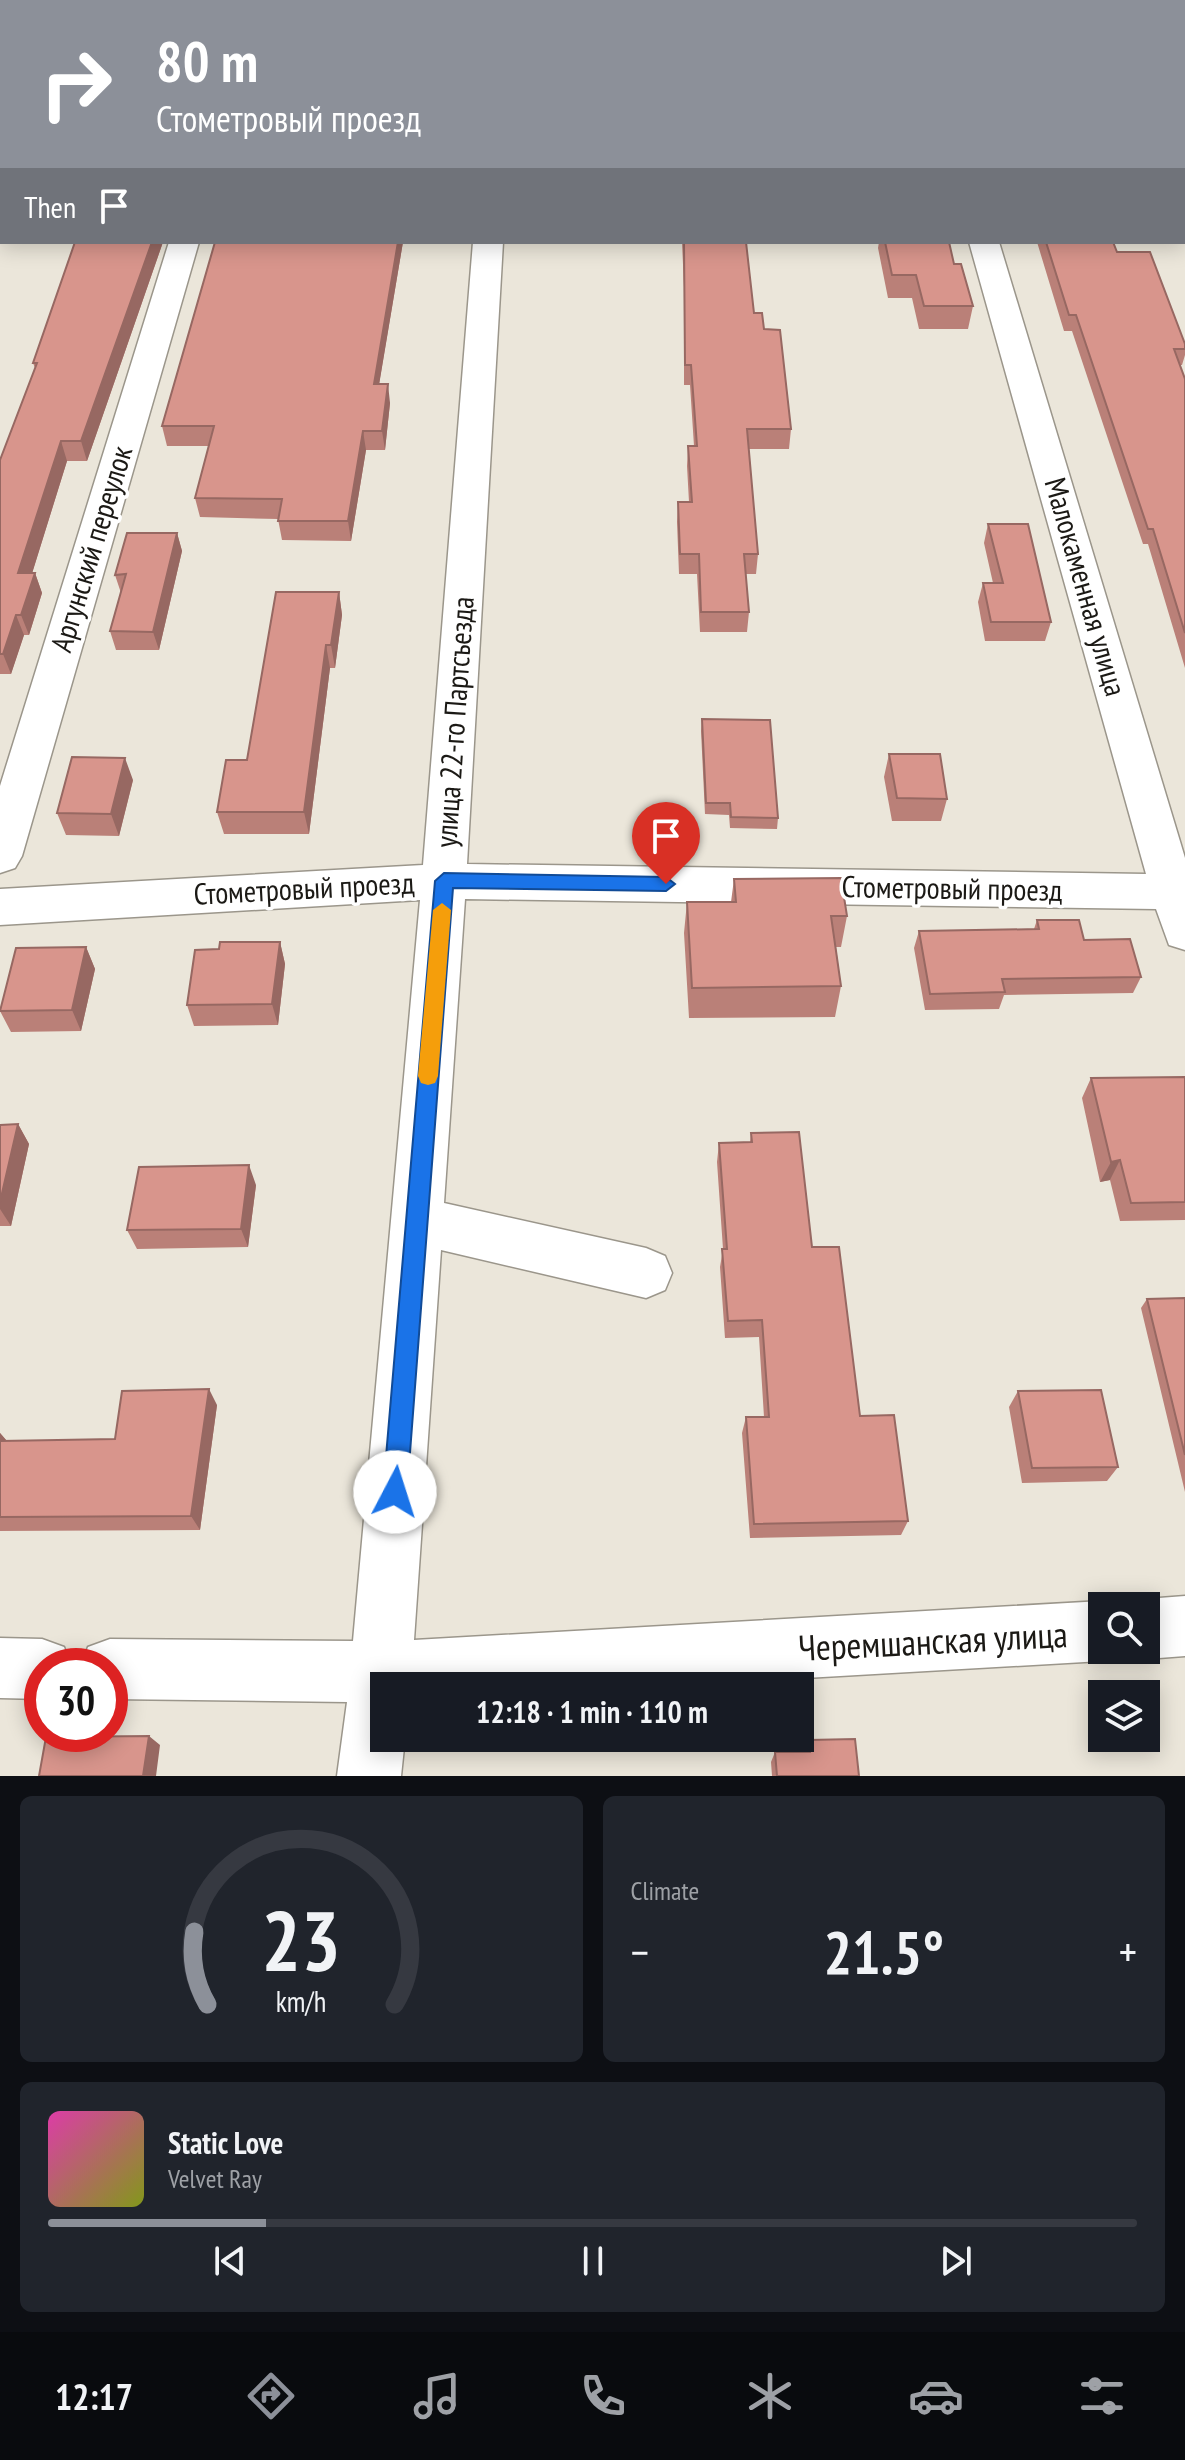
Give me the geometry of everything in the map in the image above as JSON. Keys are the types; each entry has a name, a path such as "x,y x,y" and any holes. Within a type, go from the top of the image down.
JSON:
{"street":[{"name":"Аргунский переулок","path":"0,856 183,244"},
{"name":"улица 22-го Партсъезда","path":"381,1672 444,881 488,244"},
{"name":"Малокаменная улица","path":"985,244 1181,906"},
{"name":"Стометровый проезд","path":"0,907 444,881 1181,906"},
{"path":"417,1221 646,1273"},
{"path":"1160,1628 1185,1626"},
{"name":"Черемшанская улица","path":"128,1669 381,1672 1088,1632"},
{"path":"0,1668 24,1669"},
{"name":"улица 22-го Партсъезда","path":"369,1776 372,1752"}],"building":[{"path":"74,244 151,244 81,441 61,441 18,573 35,573 21,615 16,615 3,654 0,654 0,460 37,363 33,363"},
{"path":"214,244 398,244 374,384 388,384 382,431 363,431 348,521 278,521 282,499 195,498 214,426 162,426"},
{"path":"684,244 746,244 754,313 762,313 764,329 780,330 791,429 747,429 758,554 744,554 749,612 701,612 699,554 680,554 678,502 692,502 688,446 697,446 691,365 685,365"},
{"path":"885,244 949,244 954,264 961,264 973,306 924,306 916,275 892,275"},
{"path":"1047,244 1114,244 1117,252 1150,252 1185,344 1185,349 1174,349 1185,379 1185,633 1153,529 1148,529 1076,315 1069,315"},
{"path":"988,524 1028,524 1051,622 991,622 983,583 1003,583"},
{"path":"127,533 177,533 153,632 110,631 126,574 115,575"},
{"path":"276,592 339,592 331,645 326,645 304,812 217,812 226,760 247,760"},
{"path":"702,719 770,720 778,818 731,817 730,803 706,803"},
{"path":"889,754 940,754 947,799 897,798"},
{"path":"72,757 125,758 111,814 57,813"},
{"path":"841,878 847,916 831,916 841,986 692,988 687,902 736,902 734,879"},
{"path":"1037,920 1079,920 1084,940 1130,939 1141,977 1002,979 1005,992 930,994 919,931 1039,929"},
{"path":"220,942 280,942 272,1004 187,1005 195,950 219,949"},
{"path":"86,947 72,1010 0,1011 16,948"},
{"path":"1185,1077 1185,1202 1131,1203 1120,1160 1111,1162 1091,1078"},
{"path":"18,1124 0,1202 0,1125"},
{"path":"799,1132 812,1247 839,1247 860,1416 894,1415 908,1521 754,1524 746,1417 769,1417 762,1320 728,1321 722,1249 727,1249 719,1143 752,1142 751,1133"},
{"path":"249,1165 241,1229 127,1230 139,1167"},
{"path":"1185,1298 1185,1455 1147,1299"},
{"path":"209,1389 191,1516 0,1517 0,1441 115,1439 122,1391"},
{"path":"1101,1390 1118,1467 1032,1468 1018,1391"},
{"path":"128,1736 149,1736 143,1776 39,1776 43,1752 128,1752"},
{"path":"855,1739 859,1776 777,1776 775,1752 814,1752 814,1740"}],"slow traffic":[{"path":"428,1076 442,910"}],"route":[{"path":"395,1492 444,881 666,884"}]}
